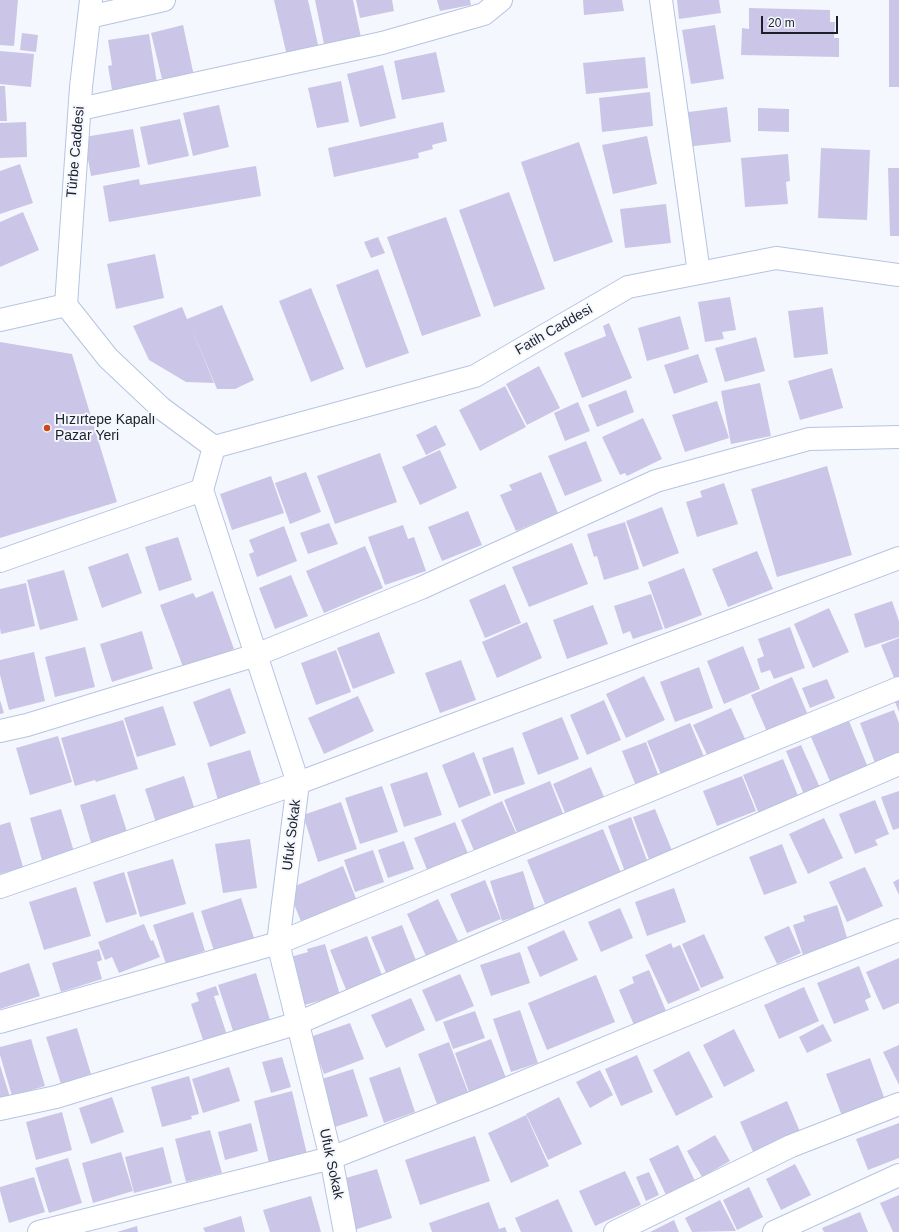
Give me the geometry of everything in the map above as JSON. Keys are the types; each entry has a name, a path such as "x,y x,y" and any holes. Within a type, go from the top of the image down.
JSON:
{"street":[{"path":"90,9 164,0"},
{"path":"80,109 382,43 484,14 501,0"},
{"path":"661,0 699,273"},
{"name":"Türbe Caddesi","path":"66,305 80,109 90,9"},
{"name":"Fatih Caddesi","path":"214,447 475,376 628,287 776,258 899,275"},
{"path":"0,561 202,490 214,447 161,408 108,358 66,305 1,319"},
{"path":"0,731 27,725 256,655 421,588 656,481 809,439 899,437"},
{"name":"Ufuk Sokak","path":"202,490 298,783 278,943 331,1158 345,1232"},
{"path":"0,887 298,783 899,558"},
{"path":"0,1022 278,943 899,688"},
{"path":"0,1109 56,1097 298,1023 899,764"},
{"path":"39,1232 331,1158 487,1097 776,978 899,930"},
{"path":"615,1232 791,1146 899,1104"},
{"path":"774,1232 899,1175"}],"building":[{"path":"0,0 18,0 14,46 0,45"},
{"path":"274,0 308,0 319,49 287,56"},
{"path":"315,0 353,0 362,42 325,49"},
{"path":"356,0 392,0 394,11 360,18"},
{"path":"437,0 470,0 471,5 440,11"},
{"path":"583,0 622,0 624,11 584,15"},
{"path":"677,0 719,0 721,13 679,19"},
{"path":"889,0 899,0 899,87 889,87"},
{"path":"749,8 830,10 830,22 835,22 834,38 839,38 839,57 741,55 742,28 749,29"},
{"path":"183,25 194,76 163,83 151,33"},
{"path":"715,25 724,79 691,84 682,30"},
{"path":"22,33 38,35 36,52 20,50"},
{"path":"149,34 157,83 112,90 108,66 112,65 108,40"},
{"path":"0,51 34,54 31,87 0,84"},
{"path":"436,52 445,92 402,100 394,61"},
{"path":"645,57 648,88 586,94 583,63"},
{"path":"383,65 396,118 360,127 347,74"},
{"path":"341,81 349,122 317,128 308,88"},
{"path":"0,86 5,86 7,121 0,121"},
{"path":"650,92 653,126 602,132 599,98"},
{"path":"219,105 229,147 193,156 183,113"},
{"path":"727,107 731,142 685,147 681,113"},
{"path":"758,108 789,109 789,132 758,131"},
{"path":"180,119 189,156 148,165 140,127"},
{"path":"26,122 27,157 0,158 0,123"},
{"path":"443,122 447,141 432,145 433,149 418,153 419,158 334,177 328,148"},
{"path":"133,129 140,167 91,176 84,137"},
{"path":"647,136 657,184 613,194 602,145"},
{"path":"579,142 613,242 554,262 521,162"},
{"path":"821,148 870,150 867,220 818,218"},
{"path":"788,154 790,181 786,182 788,204 745,207 741,158"},
{"path":"20,164 33,203 0,214 0,171"},
{"path":"256,166 261,196 109,222 103,186 139,179 140,185"},
{"path":"888,168 899,168 899,236 890,236"},
{"path":"509,192 545,289 494,307 459,210"},
{"path":"666,204 671,243 625,248 620,209"},
{"path":"23,212 39,250 0,267 0,222"},
{"path":"446,217 481,316 422,336 387,237"},
{"path":"378,237 385,253 371,258 364,242"},
{"path":"155,254 164,298 116,309 107,264"},
{"path":"378,269 409,353 366,368 336,285"},
{"path":"311,288 344,369 311,382 279,301"},
{"path":"730,297 736,330 722,332 724,339 705,342 698,302"},
{"path":"222,305 254,380 235,389 217,389 189,322 214,383 186,382 149,360 133,326 182,307 187,319"},
{"path":"823,307 828,354 794,358 788,311"},
{"path":"680,316 689,349 647,361 638,328"},
{"path":"609,323 632,378 582,398 564,353 606,336 603,326"},
{"path":"756,337 765,371 725,382 715,348"},
{"name":"Hızırtepe Kapalı Pazar Yeri","path":"0,342 72,354 117,502 0,538"},
{"path":"698,354 708,382 674,394 664,365"},
{"path":"539,366 560,408 527,425 506,384"},
{"path":"832,368 843,408 800,420 788,381"},
{"path":"760,383 771,436 731,444 721,391"},
{"path":"505,386 526,427 480,451 459,410"},
{"path":"626,390 634,412 597,427 588,405"},
{"path":"717,401 729,438 685,452 672,415"},
{"path":"578,402 590,431 565,441 554,413"},
{"path":"643,418 662,459 627,476 625,473 620,475 602,437"},
{"path":"436,425 446,445 426,455 416,435"},
{"path":"586,441 602,481 565,496 548,456"},
{"path":"440,450 457,488 420,505 402,467"},
{"path":"380,453 397,502 335,524 317,476"},
{"path":"827,466 852,555 777,577 751,489"},
{"path":"306,472 321,512 290,524 275,483"},
{"path":"541,472 558,513 516,531 500,495 512,490 509,485"},
{"path":"271,476 284,513 232,530 220,494"},
{"path":"724,483 738,524 697,537 686,502 702,497 700,491"},
{"path":"662,507 679,553 643,567 626,521"},
{"path":"468,511 482,545 442,561 428,527"},
{"path":"625,522 639,569 604,580 597,556 594,557 587,534"},
{"path":"329,523 338,544 308,554 300,533"},
{"path":"403,525 408,539 414,537 426,571 385,585 368,537"},
{"path":"284,526 297,561 257,577 249,554 254,552 249,540"},
{"path":"178,537 192,580 159,591 145,547"},
{"path":"572,543 588,584 529,607 512,567"},
{"path":"365,546 383,588 324,613 306,571"},
{"path":"757,551 773,589 728,607 712,569"},
{"path":"128,553 142,593 102,608 88,567"},
{"path":"684,568 702,615 665,629 648,582"},
{"path":"64,570 78,620 40,630 27,580"},
{"path":"291,575 308,616 275,629 259,588"},
{"path":"26,583 35,626 1,634 0,589"},
{"path":"505,584 521,623 485,638 469,600"},
{"path":"213,591 234,649 201,662 200,660 183,667 160,605 193,593 196,598"},
{"path":"651,594 663,629 633,639 630,631 623,634 614,606"},
{"path":"892,601 899,621 899,637 865,648 854,614"},
{"path":"593,605 608,644 567,659 553,620"},
{"path":"829,608 849,652 813,668 794,624"},
{"path":"527,622 542,658 497,678 482,642"},
{"path":"790,627 805,668 774,679 770,670 761,673 757,659 764,656 758,639"},
{"path":"142,631 153,669 112,682 100,644"},
{"path":"379,632 395,673 353,689 337,648"},
{"path":"899,638 899,678 895,680 881,645"},
{"path":"743,646 760,689 724,704 707,661"},
{"path":"85,647 95,687 55,697 45,657"},
{"path":"336,650 351,692 316,705 301,663"},
{"path":"34,652 45,701 9,710 0,675 0,660"},
{"path":"461,660 476,700 440,713 425,673"},
{"path":"699,667 713,708 675,722 660,682"},
{"path":"644,676 665,720 626,738 606,694"},
{"path":"792,677 808,715 767,732 751,695"},
{"path":"827,679 835,698 810,708 802,688"},
{"path":"230,688 246,733 210,747 193,702"},
{"path":"358,696 374,731 324,754 308,718"},
{"path":"0,700 4,713 0,714"},
{"path":"604,700 621,740 587,755 570,715"},
{"path":"899,700 899,712 895,702"},
{"path":"163,706 176,745 137,757 124,718"},
{"path":"731,708 746,741 709,759 693,725"},
{"path":"894,710 899,723 899,754 875,763 860,723"},
{"path":"562,717 579,759 538,775 522,733"},
{"path":"123,720 138,769 96,782 95,780 75,786 61,738"},
{"path":"849,721 869,770 832,786 811,737"},
{"path":"690,723 705,759 662,777 647,741"},
{"path":"58,736 72,782 30,795 16,748"},
{"path":"646,742 659,777 636,786 622,751"},
{"path":"801,745 821,790 805,797 786,751"},
{"path":"513,747 525,784 494,794 482,758"},
{"path":"250,750 264,794 220,807 207,763"},
{"path":"474,752 491,795 459,808 442,765"},
{"path":"783,759 799,798 759,814 743,775"},
{"path":"591,767 605,799 566,815 553,784"},
{"path":"427,772 442,815 404,827 390,784"},
{"path":"184,776 196,813 157,826 145,789"},
{"path":"742,776 756,811 717,826 703,791"},
{"path":"550,781 564,816 518,835 504,800"},
{"path":"382,786 398,832 360,844 345,798"},
{"path":"899,791 899,828 893,830 881,797"},
{"path":"115,794 128,835 92,846 80,805"},
{"path":"875,800 889,834 875,840 878,845 855,854 839,814"},
{"path":"502,801 517,835 475,853 461,820"},
{"path":"341,802 357,849 318,862 303,815"},
{"path":"61,809 75,855 43,864 30,818"},
{"path":"655,809 673,853 650,862 633,817"},
{"path":"631,817 648,863 625,872 608,826"},
{"path":"824,818 843,858 808,874 789,834"},
{"path":"10,822 23,867 0,874 0,825"},
{"path":"455,822 469,856 428,872 414,838"},
{"path":"603,829 621,873 545,904 527,860"},
{"path":"250,839 257,888 223,893 215,844"},
{"path":"404,841 414,869 388,878 378,850"},
{"path":"782,844 797,883 764,895 749,857"},
{"path":"373,850 384,882 355,892 344,860"},
{"path":"173,859 186,904 140,917 127,872"},
{"path":"343,866 357,901 302,924 288,889"},
{"path":"865,867 883,906 847,922 829,882"},
{"path":"523,871 535,910 502,921 490,881"},
{"path":"124,872 137,914 106,923 93,882"},
{"path":"899,879 899,895 893,882"},
{"path":"485,880 501,919 467,933 450,894"},
{"path":"76,887 91,936 44,950 29,902"},
{"path":"674,888 686,922 647,936 635,902"},
{"path":"241,898 255,941 215,954 201,911"},
{"path":"438,899 458,941 426,956 407,914"},
{"path":"837,905 849,944 804,958 793,925 805,921 803,916"},
{"path":"620,908 633,938 601,952 588,922"},
{"path":"193,912 205,951 166,964 153,925"},
{"path":"144,924 160,957 119,973 112,957 105,960 98,942"},
{"path":"402,925 417,963 387,975 371,937"},
{"path":"789,926 801,953 777,964 764,937"},
{"path":"564,930 578,960 540,977 527,947"},
{"path":"704,934 724,978 701,988 682,944"},
{"path":"367,936 383,978 347,992 330,950"},
{"path":"671,943 673,948 680,945 700,990 668,1004 645,955"},
{"path":"325,944 340,995 301,1006 287,958 308,952 307,949"},
{"path":"99,949 102,960 97,962 102,979 61,992 52,963"},
{"path":"520,952 530,983 491,996 480,965"},
{"path":"899,958 899,1003 883,1010 866,972"},
{"path":"29,963 40,996 0,1009 0,973"},
{"path":"859,966 871,997 865,1000 869,1010 834,1024 817,983"},
{"path":"649,970 666,1011 634,1025 619,990 634,983 632,977"},
{"path":"256,973 270,1020 233,1031 218,985"},
{"path":"460,974 474,1006 436,1022 422,990"},
{"path":"596,975 615,1022 547,1050 528,1003"},
{"path":"216,986 219,995 214,996 227,1035 204,1043 191,1004 199,1001 196,993"},
{"path":"804,987 819,1021 779,1039 764,1005"},
{"path":"411,998 425,1030 386,1048 371,1015"},
{"path":"520,1010 538,1063 511,1072 493,1019"},
{"path":"475,1011 485,1038 453,1049 443,1022"},
{"path":"350,1023 364,1059 324,1074 310,1037"},
{"path":"823,1024 832,1041 807,1053 799,1037"},
{"path":"77,1028 91,1074 61,1084 46,1037"},
{"path":"734,1029 755,1071 724,1087 703,1045"},
{"path":"31,1039 45,1086 12,1096 0,1055 0,1047"},
{"path":"491,1039 506,1078 469,1092 455,1053"},
{"path":"449,1042 468,1092 437,1104 418,1054"},
{"path":"899,1045 899,1085 883,1052"},
{"path":"689,1051 713,1097 676,1116 653,1070"},
{"path":"637,1055 653,1092 621,1106 605,1069"},
{"path":"282,1057 291,1087 271,1093 262,1062"},
{"path":"870,1058 885,1100 842,1116 826,1074"},
{"path":"0,1065 10,1097 0,1100"},
{"path":"229,1067 240,1101 203,1113 192,1079"},
{"path":"400,1067 415,1112 384,1123 369,1078"},
{"path":"353,1069 368,1116 335,1127 319,1080"},
{"path":"600,1070 613,1095 590,1108 576,1082"},
{"path":"189,1076 199,1114 191,1116 192,1119 162,1127 151,1087"},
{"path":"292,1091 307,1154 269,1163 254,1101"},
{"path":"112,1097 124,1132 91,1144 79,1108"},
{"path":"559,1097 582,1144 548,1160 526,1114"},
{"path":"787,1101 801,1134 754,1154 740,1122"},
{"path":"62,1112 72,1150 36,1160 26,1122"},
{"path":"526,1115 549,1166 511,1183 488,1133"},
{"path":"251,1123 258,1151 225,1160 218,1132"},
{"path":"899,1123 899,1158 868,1170 856,1139"},
{"path":"210,1130 222,1173 186,1182 175,1139"},
{"path":"715,1135 730,1161 702,1177 687,1151"},
{"path":"475,1136 490,1181 420,1205 405,1160"},
{"path":"678,1145 695,1181 666,1195 649,1159"},
{"path":"163,1147 172,1183 134,1193 125,1157"},
{"path":"121,1152 133,1191 93,1203 82,1163"},
{"path":"68,1158 82,1203 49,1213 35,1168"},
{"path":"795,1164 811,1195 781,1210 766,1179"},
{"path":"377,1169 392,1218 354,1230 339,1180"},
{"path":"625,1171 641,1205 595,1226 579,1191"},
{"path":"649,1172 659,1195 646,1201 636,1177"},
{"path":"34,1177 45,1212 9,1223 0,1187"},
{"path":"749,1187 763,1217 737,1230 723,1200"},
{"path":"899,1195 899,1232 893,1232 880,1203"},
{"path":"311,1196 321,1232 270,1232 263,1210"},
{"path":"558,1199 573,1232 521,1232 515,1218"},
{"path":"720,1200 736,1231 692,1232 685,1218"},
{"path":"489,1202 499,1229 505,1227 507,1232 432,1232 429,1223"},
{"path":"860,1212 868,1232 824,1232 822,1228"},
{"path":"241,1216 245,1232 205,1232 203,1228"},
{"path":"674,1220 679,1232 650,1232"},
{"path":"137,1226 138,1232 117,1232"}],"place":[{"name":"Hızırtepe Kapalı Pazar Yeri","path":"47,428"}]}
